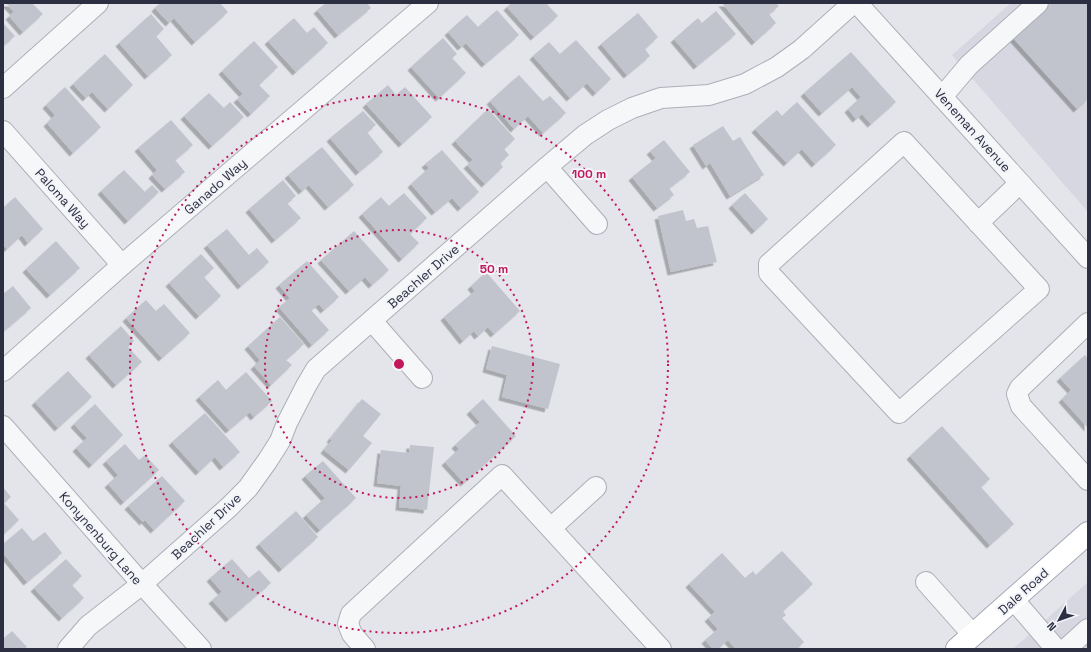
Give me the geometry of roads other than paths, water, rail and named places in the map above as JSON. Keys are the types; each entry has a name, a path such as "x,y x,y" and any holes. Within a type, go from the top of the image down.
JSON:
{"main road":[{"name":"Dale Road","path":"965,642 1088,533"}],"street":[{"path":"3,88 98,3"},
{"name":"Ganado Way","path":"3,371 122,265 428,3"},
{"name":"Beachler Drive","path":"68,649 88,626 142,584 228,508 248,488 280,441 306,386 316,369 585,135 608,120 632,108 661,98 709,95 745,84 777,67 802,49 853,3"},
{"name":"Veneman Avenue","path":"857,3 1088,258"},
{"path":"942,97 969,65 1038,3"},
{"name":"Paloma Way","path":"3,131 122,265"},
{"path":"904,142 978,223 1039,289 899,413 769,273 769,264 904,142"},
{"path":"547,167 597,224"},
{"path":"978,223 1020,183"},
{"path":"372,321 422,378"},
{"path":"1088,323 1020,388 1017,394 1020,406 1088,480"},
{"name":"Konynenburg Lane","path":"3,426 201,649"},
{"path":"365,649 352,634 348,624 351,614 502,475 661,649"},
{"path":"551,528 596,487"},
{"path":"926,582 965,642"},
{"path":"1013,600 1056,649"},
{"path":"1066,649 1087,632"}]}
